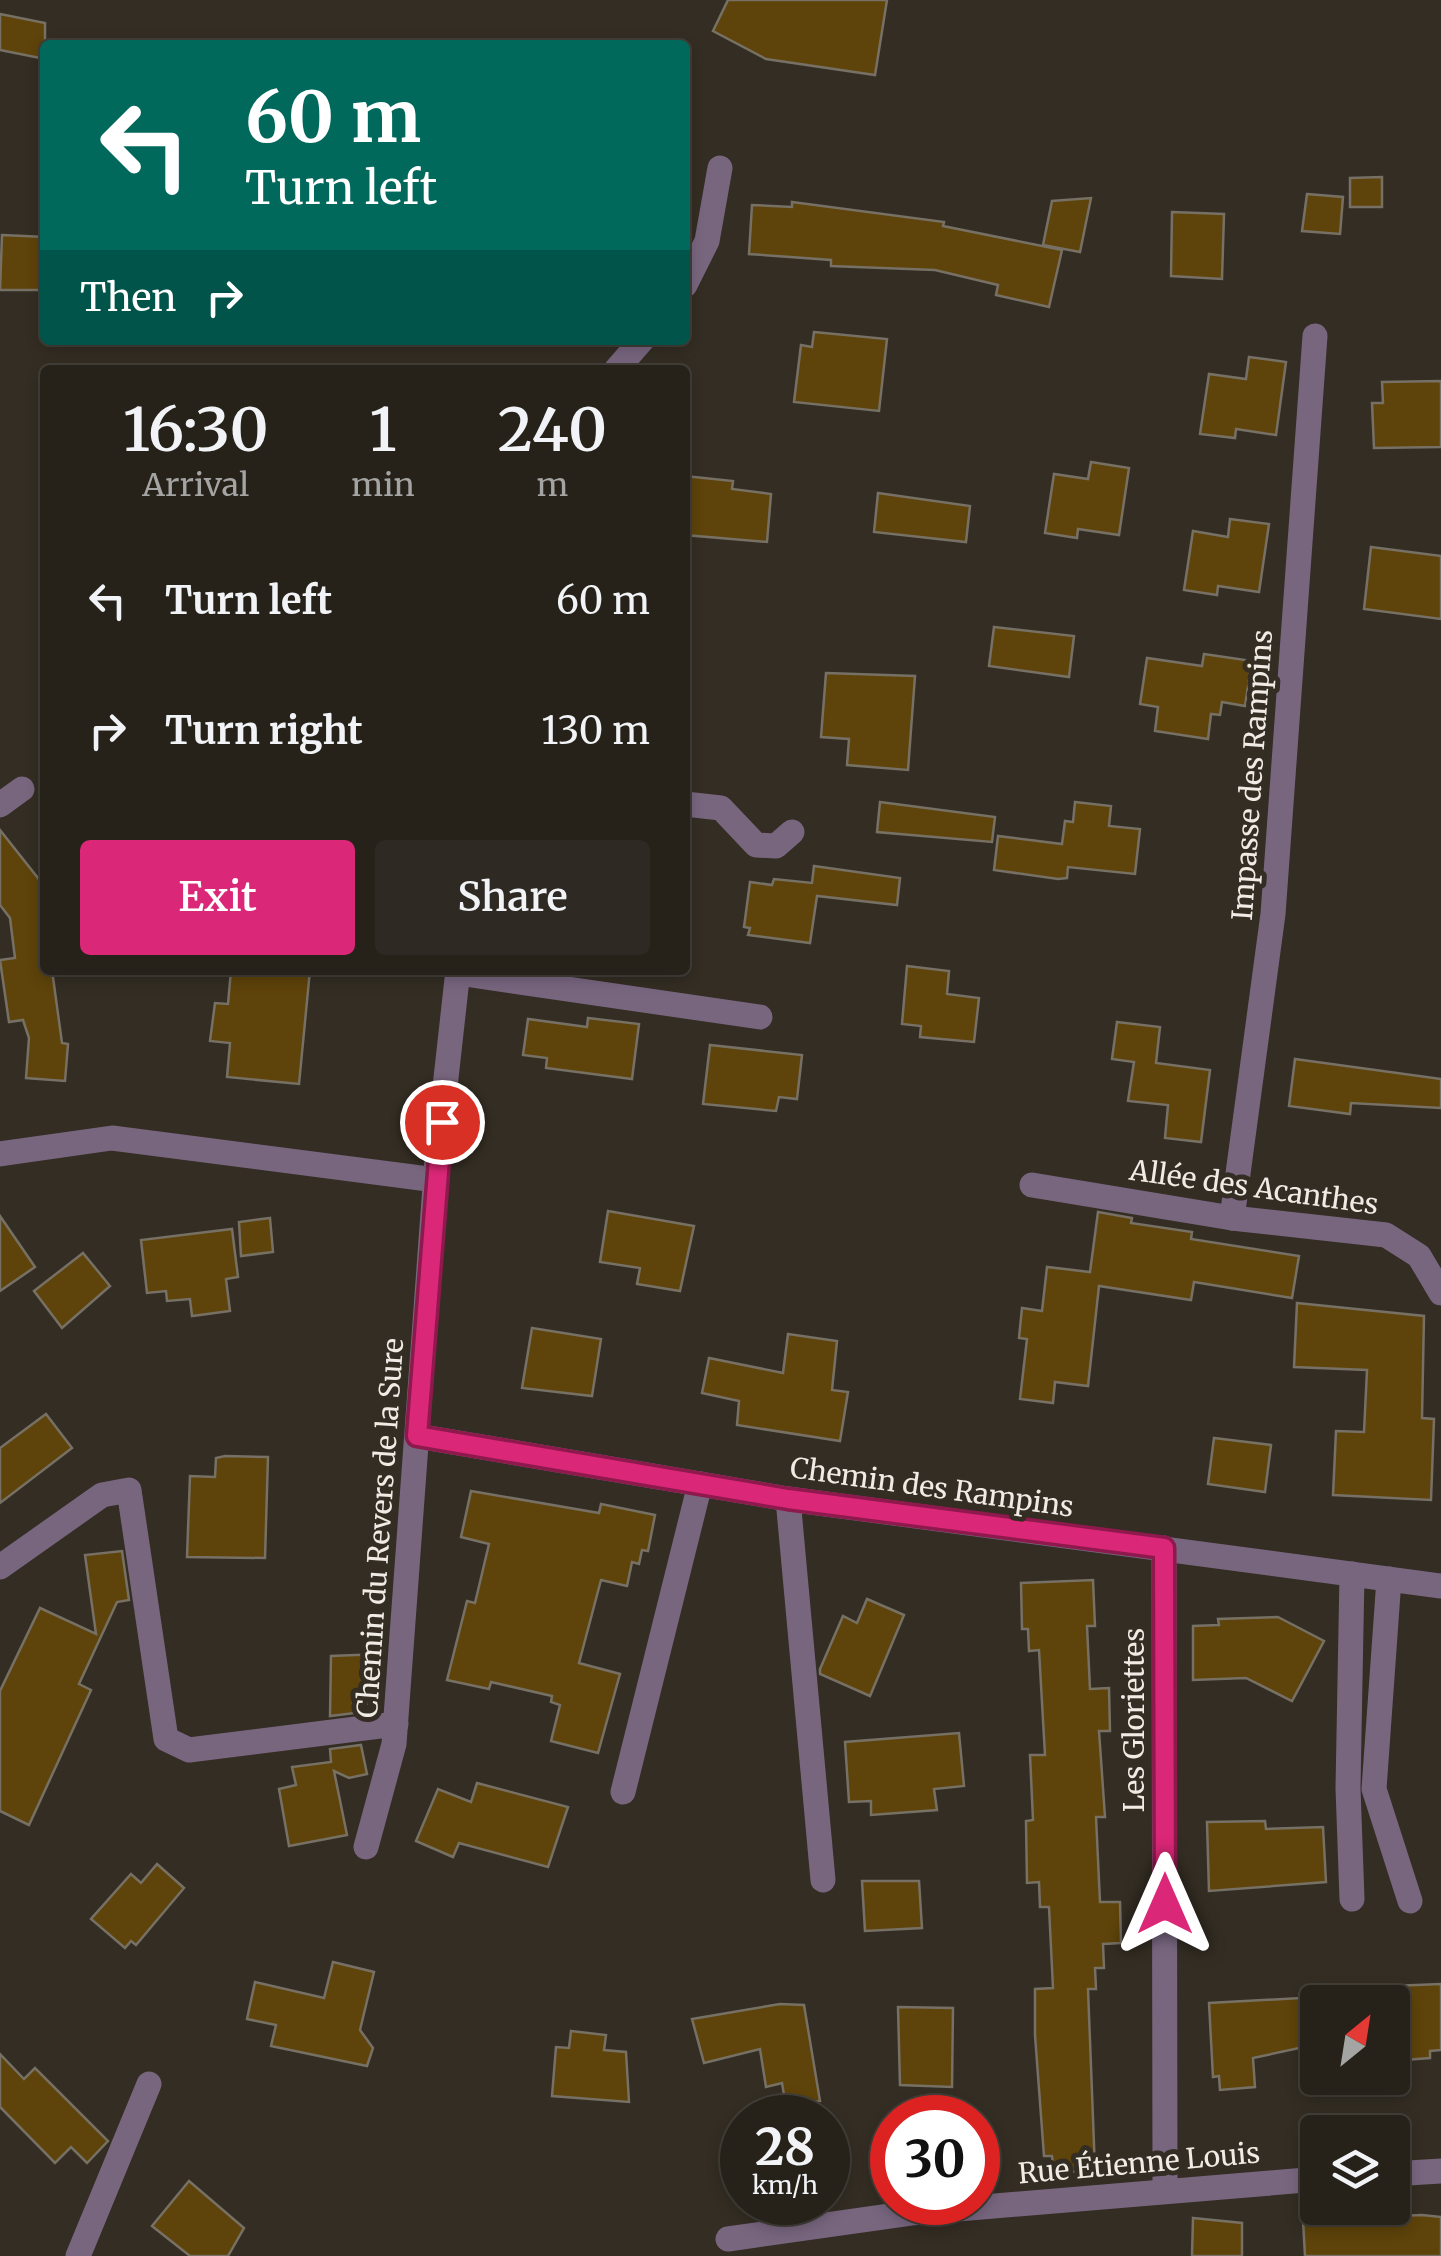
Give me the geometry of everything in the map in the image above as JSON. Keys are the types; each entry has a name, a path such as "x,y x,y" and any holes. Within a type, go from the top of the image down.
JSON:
{"street":[{"path":"690,274 707,241 720,168"},
{"name":"Impasse des Rampins","path":"1232,1218 1272,914 1314,336"},
{"path":"620,365 638,345"},
{"path":"0,805 22,789"},
{"path":"690,805 722,808 756,845 776,846 792,832"},
{"name":"Chemin du Revers de la Sure","path":"366,1847 396,1724 436,1180 458,975"},
{"path":"485,975 760,1016"},
{"path":"0,1154 112,1138 436,1180"},
{"name":"Allée des Acanthes","path":"1032,1185 1232,1218 1386,1234 1419,1256 1441,1293"},
{"name":"Chemin des Rampins","path":"417,1436 788,1499 1441,1586"},
{"path":"623,1792 700,1484"},
{"path":"0,1567 102,1495 129,1490 166,1740 188,1750 396,1724"},
{"path":"788,1499 822,1880"},
{"name":"Les Gloriettes","path":"1164,1548 1165,2191"},
{"path":"1352,1574 1348,1788 1352,1899"},
{"path":"1389,1579 1374,1789 1410,1901"},
{"path":"78,2256 148,2084"},
{"path":"1410,2173 1441,2171"},
{"name":"Rue Étienne Louis","path":"728,2239 911,2213 1300,2180"}],"building":[{"path":"728,0 887,0 875,75 766,59 713,31"},
{"path":"0,14 45,23 40,58 0,50"},
{"path":"1382,177 1382,207 1350,207 1350,178"},
{"path":"1307,194 1343,197 1340,234 1302,231"},
{"path":"1091,198 1080,252 1043,245 1052,201"},
{"path":"792,202 944,222 943,226 1062,250 1049,307 996,295 998,285 935,270 831,266 831,260 749,254 752,205 792,207"},
{"path":"1172,212 1224,214 1222,279 1171,276"},
{"path":"2,235 40,237 40,290 0,290"},
{"path":"814,332 887,339 879,411 794,402 801,345 812,347"},
{"path":"1249,357 1286,362 1276,435 1236,429 1235,438 1200,434 1209,374 1246,379"},
{"path":"1441,381 1441,447 1374,448 1372,403 1383,403 1382,382"},
{"path":"1091,462 1129,468 1119,535 1078,529 1077,538 1045,533 1054,474 1088,479"},
{"path":"690,477 733,481 732,489 771,494 767,542 690,535"},
{"path":"878,493 970,506 966,542 874,532"},
{"path":"1230,519 1269,524 1259,592 1218,586 1217,595 1184,590 1193,531 1228,537"},
{"path":"1371,547 1441,556 1441,619 1364,609"},
{"path":"994,627 1074,636 1069,677 989,666"},
{"path":"1204,654 1252,661 1245,706 1222,702 1220,715 1211,714 1208,739 1155,731 1158,707 1140,704 1147,658 1202,666"},
{"path":"826,673 915,676 908,770 847,765 849,739 821,737"},
{"path":"880,802 995,817 992,842 877,832"},
{"path":"1075,802 1111,806 1109,826 1140,829 1135,874 1068,867 1067,878 1058,879 994,870 998,836 1062,844 1065,821 1073,822"},
{"path":"0,830 40,881 40,975 53,975 62,1043 68,1044 65,1081 26,1078 29,1038 23,1020 9,1022 0,960 15,958 10,918 0,905"},
{"path":"814,866 900,878 897,905 817,896 810,943 748,935 750,928 744,927 750,882 772,885 774,879 812,883"},
{"path":"907,966 949,971 947,994 979,998 974,1042 920,1037 921,1026 902,1024"},
{"path":"231,975 310,975 299,1084 227,1077 230,1043 210,1041 215,1003 228,1004"},
{"path":"588,1018 639,1024 632,1079 546,1068 547,1058 523,1055 528,1019 587,1027"},
{"path":"1117,1022 1160,1027 1156,1063 1210,1070 1201,1142 1165,1138 1168,1105 1128,1101 1134,1062 1112,1059"},
{"path":"710,1045 802,1055 797,1099 779,1097 776,1111 703,1104"},
{"path":"1295,1059 1441,1079 1441,1108 1351,1103 1350,1114 1289,1106"},
{"path":"608,1211 694,1226 680,1291 637,1284 640,1268 600,1262"},
{"path":"1098,1212 1132,1218 1131,1223 1192,1232 1191,1239 1299,1256 1292,1298 1194,1282 1191,1300 1099,1286 1088,1386 1055,1382 1053,1403 1020,1399 1027,1339 1019,1338 1022,1308 1042,1311 1047,1267 1090,1272"},
{"path":"0,1216 35,1267 0,1291"},
{"path":"270,1218 273,1252 241,1256 239,1222"},
{"path":"232,1229 238,1277 226,1279 230,1311 192,1316 190,1299 167,1301 166,1291 147,1293 141,1240"},
{"path":"83,1253 110,1286 62,1328 34,1291"},
{"path":"1297,1303 1424,1316 1422,1418 1434,1419 1431,1500 1333,1495 1336,1431 1364,1432 1367,1370 1294,1367"},
{"path":"532,1328 601,1339 592,1396 522,1388"},
{"path":"788,1334 837,1341 832,1390 848,1392 840,1441 737,1425 739,1401 702,1393 709,1358 783,1373"},
{"path":"46,1414 72,1448 0,1503 0,1448"},
{"path":"1214,1438 1271,1445 1265,1492 1208,1484"},
{"path":"268,1457 265,1558 187,1557 190,1476 215,1477 216,1458"},
{"path":"471,1491 599,1513 601,1504 655,1515 648,1551 642,1550 639,1564 632,1562 627,1586 601,1580 579,1663 620,1674 598,1753 551,1741 560,1705 551,1702 552,1696 491,1682 489,1689 447,1680 467,1601 475,1603 489,1544 461,1537"},
{"path":"122,1551 129,1600 117,1602 79,1684 91,1690 29,1825 0,1811 0,1691 40,1608 96,1634 85,1555"},
{"path":"1093,1580 1095,1626 1087,1626 1090,1689 1109,1688 1110,1731 1099,1731 1105,1817 1096,1817 1100,1902 1120,1902 1121,1943 1103,1944 1104,1968 1095,1968 1096,1989 1088,1989 1095,2170 1054,2173 1052,2156 1044,2156 1035,2035 1035,1989 1053,1988 1049,1907 1040,1907 1039,1882 1027,1883 1026,1821 1033,1820 1030,1755 1045,1755 1039,1650 1029,1651 1028,1629 1022,1629 1021,1583"},
{"path":"867,1599 904,1615 870,1696 820,1674 843,1616 857,1623"},
{"path":"1278,1617 1324,1641 1292,1701 1246,1678 1193,1680 1193,1626 1219,1625 1218,1619"},
{"path":"381,1654 380,1703 353,1704 355,1713 330,1716 331,1656"},
{"path":"959,1733 964,1786 934,1789 937,1810 871,1815 871,1801 849,1802 845,1742"},
{"path":"361,1745 367,1774 349,1778 334,1771 347,1835 289,1846 279,1789 296,1785 292,1767 331,1762 330,1749"},
{"path":"477,1783 568,1807 548,1867 459,1843 453,1857 416,1841 438,1789 471,1802"},
{"path":"1265,1821 1266,1829 1323,1827 1326,1882 1209,1891 1207,1822"},
{"path":"157,1864 184,1888 136,1945 131,1941 125,1948 91,1919 131,1874 141,1883"},
{"path":"862,1881 919,1881 922,1928 865,1931"},
{"path":"333,1962 374,1972 360,2030 373,2048 367,2066 271,2046 276,2025 247,2019 255,1982 324,1998"},
{"path":"1441,1984 1441,2050 1430,2051 1430,2058 1410,2060 1410,1985"},
{"path":"1300,1998 1300,2048 1253,2058 1255,2087 1220,2090 1219,2076 1213,2077 1209,2003"},
{"path":"780,2004 804,2005 819,2095 784,2095 782,2083 766,2087 760,2049 704,2063 692,2019"},
{"path":"898,2007 953,2008 952,2087 900,2085"},
{"path":"571,2031 606,2035 604,2050 626,2052 629,2102 552,2096 556,2047 569,2048"},
{"path":"0,2054 24,2079 35,2068 108,2141 87,2163 71,2147 55,2163 0,2107"},
{"path":"189,2181 244,2228 228,2256 190,2256 152,2226"},
{"path":"1410,2216 1441,2217 1441,2256 1305,2256 1303,2225 1410,2225"},
{"path":"1193,2218 1242,2223 1242,2256 1192,2256"}],"route":[{"path":"442,1122 417,1436 788,1499 1164,1548 1165,1904"}]}
